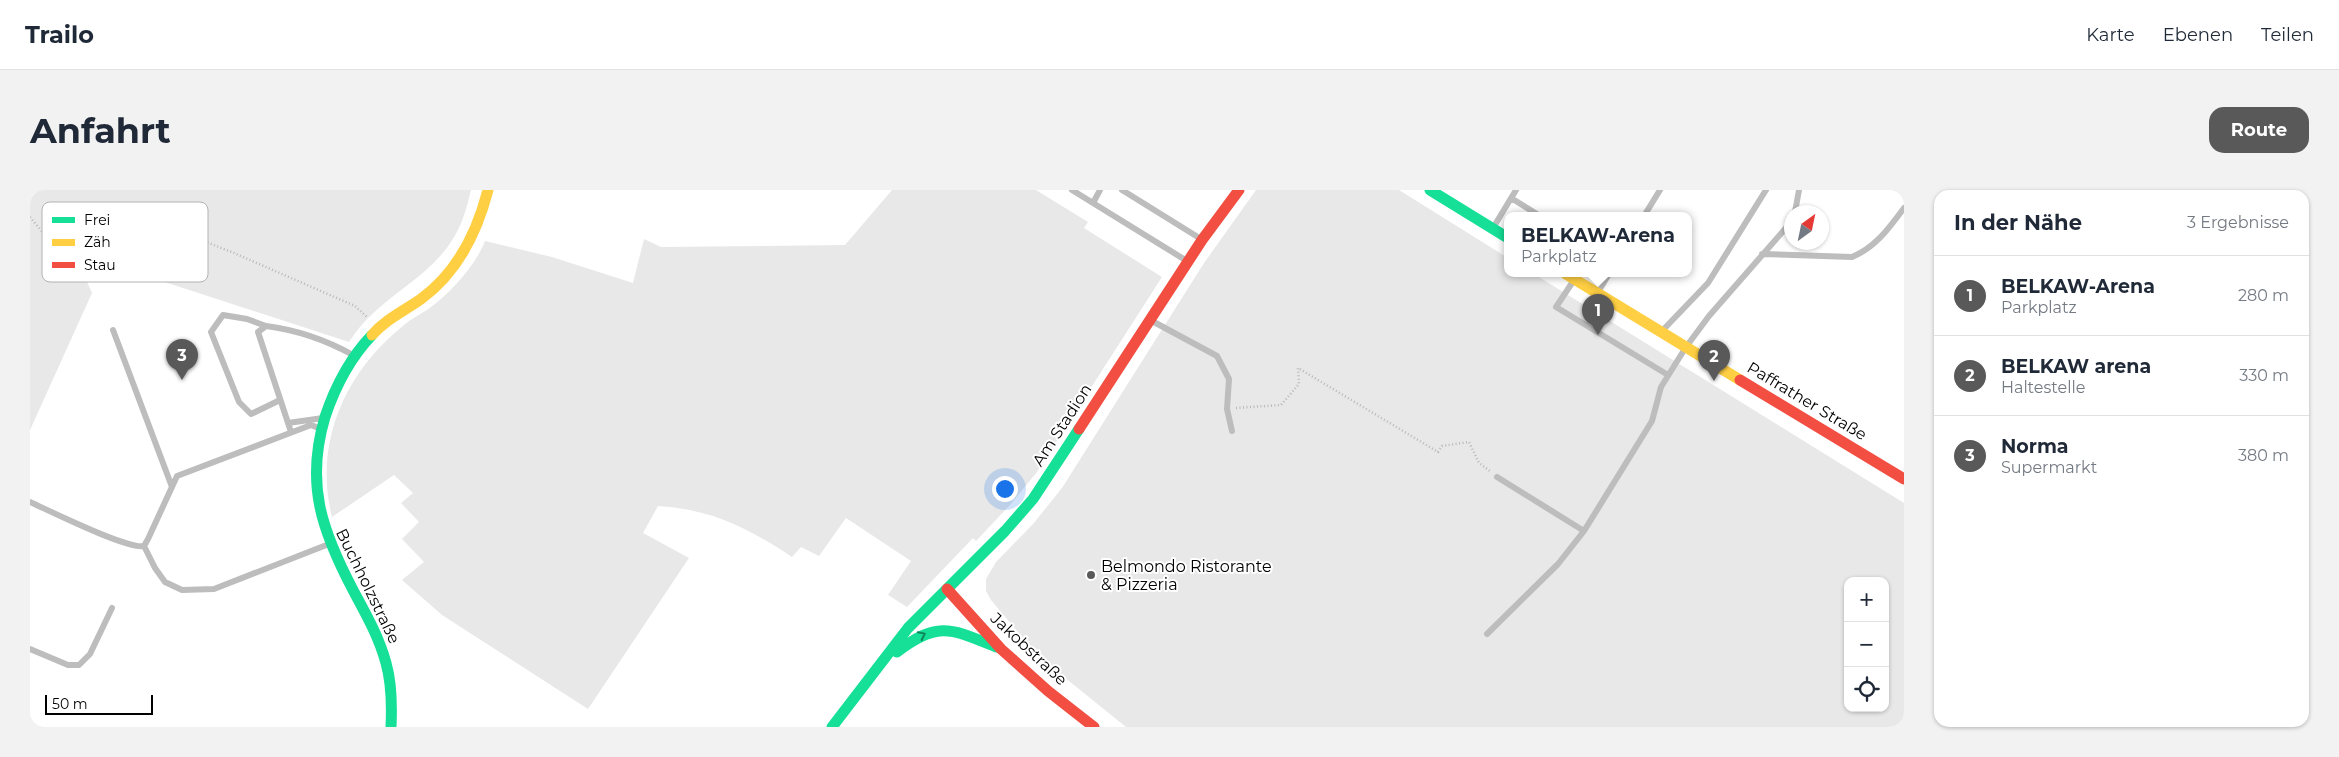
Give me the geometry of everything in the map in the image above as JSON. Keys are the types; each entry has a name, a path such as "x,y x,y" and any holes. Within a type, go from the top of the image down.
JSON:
{"street":[{"name":"Buchholzstraße","path":"391,727 392,694 385,657 368,616 323,531 317,495 316,464 323,423 332,396 354,356 378,328 426,295 448,274 466,250 480,221 488,190"},
{"name":"Am Stadion","path":"832,727 870,675 908,628 1005,531 1033,499 1202,240 1238,190"},
{"path":"1436,192 1504,236"},
{"name":"Am Stadion","path":"1202,240 1213,208 1220,196"},
{"name":"Paffrather Straße","path":"1572,277 1904,478"},
{"name":"Jakobstraße","path":"947,589 1001,649 1048,691 1094,727"},
{"path":"870,675 908,642 924,633 941,628 957,630 1001,649"}],"lane":[{"path":"1072,190 1188,262"},
{"path":"1092,202 1100,190"},
{"path":"1122,190 1202,240"},
{"path":"1493,229 1516,190"},
{"path":"1646,212 1660,190"},
{"path":"1661,332 1708,283 1766,190"},
{"path":"1796,205 1799,190"},
{"path":"1511,198 1534,212"},
{"path":"1762,254 1852,257 1865,252 1884,235 1904,208"},
{"path":"1487,634 1558,564 1584,531 1652,421 1661,387 1686,347 1784,230"},
{"path":"1570,277 1556,307 1668,375"},
{"path":"1597,293 1607,277"},
{"path":"280,400 251,414 239,402 211,332 223,315 247,319 266,326 286,328 329,342 354,356"},
{"path":"1151,320 1217,356 1230,379 1226,409 1232,431"},
{"path":"266,326 258,332 291,432"},
{"path":"113,330 172,487"},
{"path":"288,423 323,423"},
{"path":"144,546 176,476 291,432 323,423"},
{"path":"1497,477 1584,531"},
{"path":"30,502 118,541 139,547 144,546"},
{"path":"144,546 155,568 165,582 182,590 214,590 329,544"},
{"path":"30,649 68,665 79,665 90,654 112,608"}],"path":[{"path":"30,217 42,231"},
{"path":"208,242 355,306 378,328"},
{"path":"1226,409 1281,405 1299,384 1298,368 1438,452 1442,446 1469,442 1480,463 1497,477"}],"shaded area":[{"path":"30,190 471,190 460,226 446,249 425,271 368,318 349,342 165,282 208,282 208,202 42,202 42,282 87,282 92,293 30,430"},
{"path":"892,190 1036,190 1088,222 1084,228 1162,277 1037,472 1010,505 976,541 973,538 907,607 888,595 911,561 846,518 819,556 801,547 792,557 760,537 729,522 696,511 658,506 643,533 689,558 588,709 442,615 402,580 424,562 402,539 419,522 401,503 413,493 394,475 332,517 327,489 327,462 331,435 339,410 351,386 383,343 407,323 435,304 452,288 468,270 481,251 485,241 552,257 633,283 644,239 661,247 845,245"},
{"path":"1256,190 1399,190 1504,256 1504,277 1539,277 1904,503 1904,727 1126,727 1059,673 1022,637 991,600 986,591 986,579 996,562 1033,524 1062,488 1204,263"}],"traffic: fast":[{"path":"1430,190 1504,236"},
{"path":"372,335 350,363 338,384 329,406 319,441 317,486 325,527 333,548 372,626 383,653 390,687 391,727"},
{"path":"832,727 908,628 1005,531 1033,499 1079,429"},
{"path":"897,652 924,635 945,631 956,632 996,647"}],"traffic: slow":[{"path":"372,335 389,320 421,299 446,277 472,236 488,190"},
{"path":"1571,277 1740,380"}],"traffic: jam":[{"path":"1079,429 1202,240 1239,190"},
{"path":"1740,380 1904,479"},
{"path":"947,589 1001,649 1048,691 1094,727"}],"place":[{"name":"BELKAW-Arena","path":"1598,335"},
{"name":"Norma","path":"182,380"},
{"name":"BELKAW arena","path":"1714,381"},
{"name":"Belmondo Ristorante & Pizzeria","path":"1091,575"}]}
